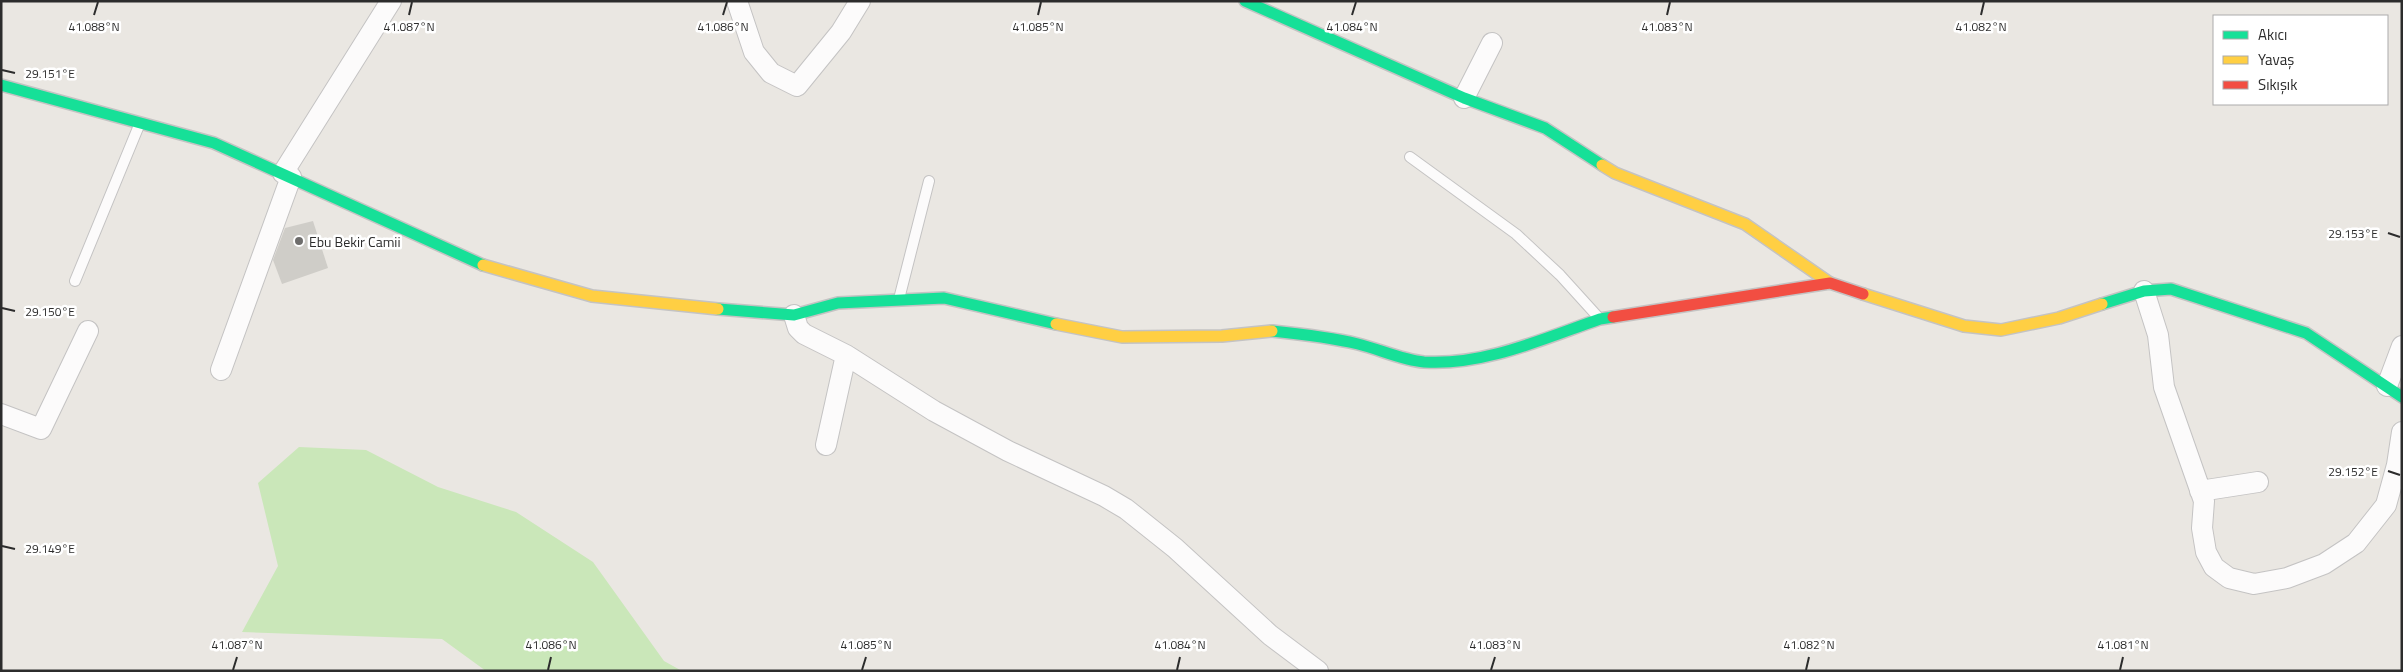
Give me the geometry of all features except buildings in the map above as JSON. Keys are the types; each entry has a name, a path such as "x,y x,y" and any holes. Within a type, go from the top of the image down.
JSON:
{"street":[{"path":"221,370 287,175 391,1"},
{"path":"737,1 754,52 771,73 798,86 841,32 860,1"},
{"path":"1245,1 1464,98 1545,128 1615,173 1745,224 1830,282 1964,326 2000,330 2059,318 2144,291 2171,289 2306,333 2394,392 2402,346"},
{"path":"1464,98 1492,43"},
{"path":"1,85 214,143 473,262 592,296 653,304 794,315 838,303 944,298 1028,319 1122,337 1222,336 1267,330 1312,335 1358,344 1423,362 1466,360 1522,346 1600,319 1830,282"},
{"path":"2144,291 2158,335 2164,387 2204,501 2202,528 2206,552 2214,567 2229,578 2254,584 2287,578 2324,564 2356,543 2386,505 2397,465 2402,432"},
{"path":"794,315 798,328 804,334 846,355 967,430 1104,496 1126,509 1174,548 1270,635 1318,671"},
{"path":"1,414 41,429 88,331"},
{"path":"826,444 846,355"},
{"path":"2200,490 2258,482"}],"lane":[{"path":"75,280 140,122"},
{"path":"1410,157 1516,234 1560,275 1600,319"},
{"path":"899,300 929,181"}],"green space":[{"path":"299,447 366,450 438,487 516,512 593,562 664,661 682,671 486,671 442,639 242,632 278,566 258,483"}],"traffic: fast":[{"path":"1245,1 1464,98 1545,128 1602,165"},
{"path":"1,85 214,143 483,265"},
{"path":"2102,304 2144,291 2171,289 2306,333 2402,397"},
{"path":"718,309 794,315 838,303 944,298 1056,324"},
{"path":"1272,331 1347,342 1416,361 1447,362 1492,355 1536,342 1600,319 1613,317"}],"traffic: slow":[{"path":"1602,165 1615,173 1745,224 1830,283"},
{"path":"483,265 592,296 718,309"},
{"path":"1863,294 1964,326 2001,330 2059,318 2102,304"},
{"path":"1056,324 1122,337 1222,336 1272,331"}],"traffic: jam":[{"path":"1613,317 1830,283 1863,294"}],"place":[{"name":"Ebu Bekir Camii","path":"299,241"}]}
